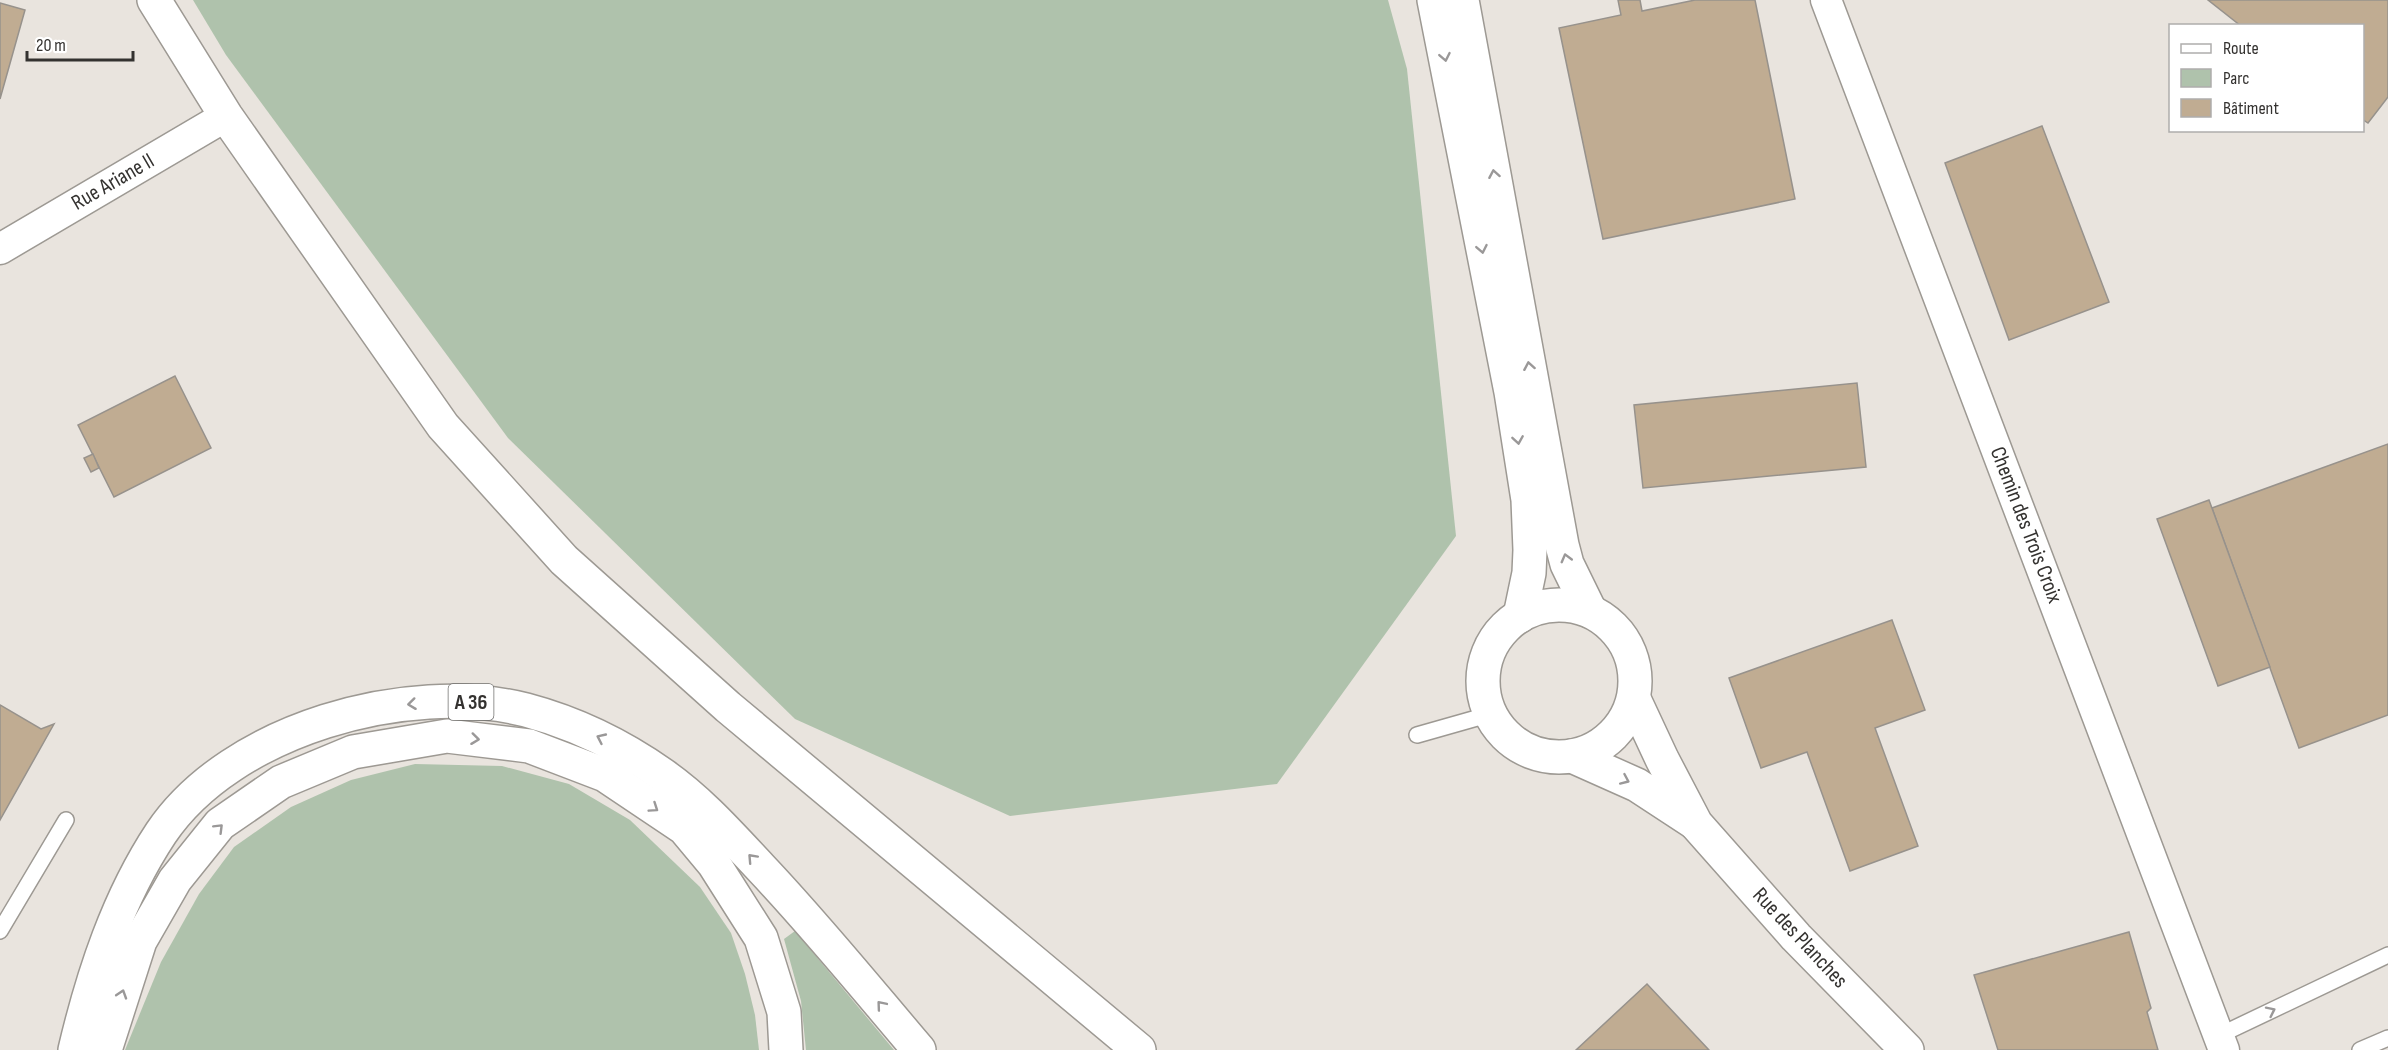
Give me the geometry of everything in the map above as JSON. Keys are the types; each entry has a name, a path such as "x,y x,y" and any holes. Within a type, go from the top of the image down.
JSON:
{"main road":[{"path":"154,0 226,116 443,426 564,560 728,707 1139,1050"},
{"path":"1434,0 1510,392 1528,500 1529,573 1520,616"},
{"path":"1462,0 1562,545 1567,564 1590,611"},
{"path":"1561,605 1590,611 1603,618 1619,634 1630,653 1636,676 1634,699 1626,719 1612,737 1593,749 1572,756 1548,756 1525,748 1505,734 1491,714 1484,692 1484,670 1490,648 1503,630 1520,616 1540,607 1561,605"},
{"path":"1634,699 1696,824"},
{"name":"A 36","path":"75,1050 106,942 135,880 162,831 199,789 241,758 288,734 329,720 374,709 424,703 476,702 524,710 573,725 620,747 679,787 702,806 789,898 919,1050"},
{"name":"A 36","path":"105,1050 140,941 175,880 220,825 281,782 353,753 447,736 528,746 606,775 684,828 714,864 761,938 784,1012 786,1050"},
{"path":"1572,756 1637,785 1696,824"},
{"name":"Rue des Planches","path":"1696,824 1796,937 1907,1050"}],"street":[{"name":"Chemin des Trois Croix","path":"1826,0 2022,512 2221,1043"},
{"name":"Rue Ariane II","path":"0,249 226,116"}],"lane":[{"path":"1417,735 1491,714"},
{"path":"0,931 66,820"},
{"path":"2221,1043 2388,955"},
{"path":"2360,1050 2388,1038"}],"green space":[{"path":"193,0 1388,0 1407,69 1456,536 1277,784 1010,816 795,719 508,438 226,55"},
{"path":"415,764 502,766 569,784 630,820 700,887 731,933 745,974 755,1015 759,1050 125,1050 161,962 199,894 234,847 291,807 351,780"},
{"path":"795,931 894,1050 806,1050 801,1001 784,939"}],"building":[{"path":"1618,0 1640,0 1642,11 1695,0 1755,0 1795,199 1603,239 1559,28 1621,15"},
{"path":"2208,0 2388,0 2388,97 2368,123 2364,120 2364,24 2238,24"},
{"path":"0,3 25,10 0,99"},
{"path":"2042,126 2109,302 2009,340 1945,163"},
{"path":"175,376 211,448 114,497 78,425"},
{"path":"1857,383 1866,467 1643,488 1634,405"},
{"path":"2388,444 2388,715 2299,748 2212,508"},
{"path":"93,454 99,468 91,472 84,458"},
{"path":"2209,500 2270,667 2218,686 2157,519"},
{"path":"1892,620 1925,710 1875,728 1918,846 1850,871 1807,752 1761,768 1729,678"},
{"path":"0,705 41,729 54,724 0,820"},
{"path":"2129,932 2151,1008 2147,1012 2158,1050 1998,1050 1974,975"},
{"path":"1647,984 1709,1050 1576,1050"}]}
